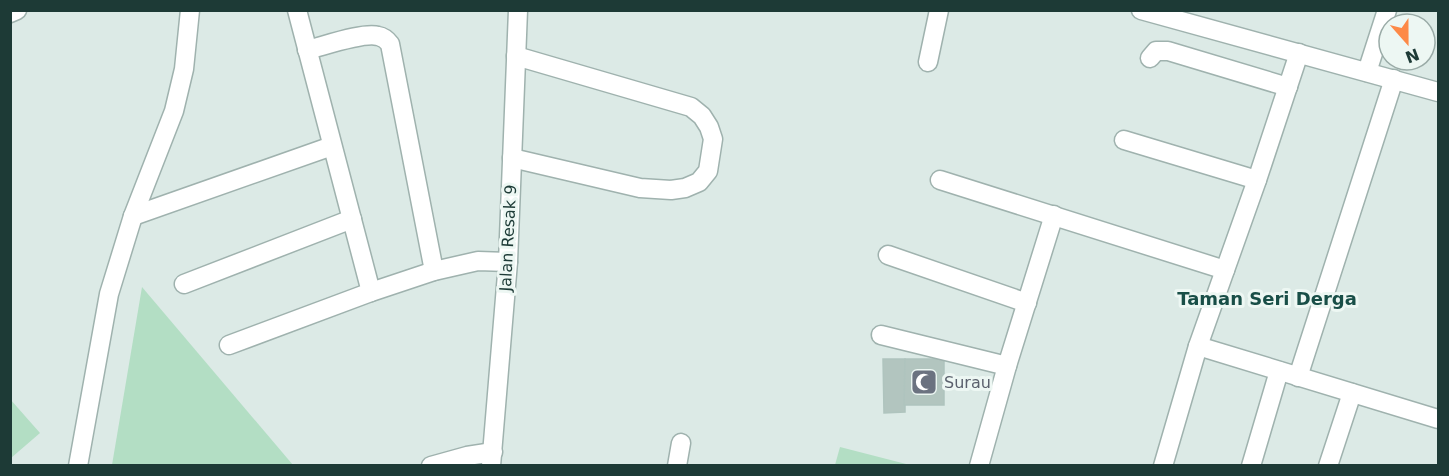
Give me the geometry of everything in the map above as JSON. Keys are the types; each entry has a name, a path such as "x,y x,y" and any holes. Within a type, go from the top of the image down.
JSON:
{"street":[{"path":"10,13 17,10"},
{"path":"78,465 110,294 133,216 174,111 184,69 190,10"},
{"path":"297,10 371,292"},
{"name":"Jalan Resak 9","path":"492,459 508,262 518,10"},
{"path":"928,62 939,10"},
{"path":"1141,10 1438,92"},
{"path":"1367,72 1388,10"},
{"path":"308,50 363,36 377,35 386,39 390,44 434,271"},
{"path":"1150,57 1156,51 1168,51 1288,87"},
{"path":"1163,465 1198,346 1299,53"},
{"path":"512,158 640,188 685,189 699,182 708,171 713,140 702,116 691,106 516,56"},
{"path":"1298,376 1394,79"},
{"path":"1124,140 1257,180"},
{"path":"133,216 332,146"},
{"path":"940,180 1225,270"},
{"path":"979,465 1054,216"},
{"path":"184,284 352,219"},
{"path":"888,255 1028,303"},
{"path":"229,345 434,271 478,261 508,262"},
{"path":"881,334 1008,366"},
{"path":"1198,346 1438,419"},
{"path":"1251,465 1279,371"},
{"path":"1328,465 1352,393"},
{"path":"677,465 681,443"},
{"path":"431,465 467,456 492,459"}],"green space":[{"path":"142,287 293,465 112,465"},
{"path":"10,399 40,433 11,458 10,458"},
{"path":"840,447 910,465 835,465"}],"building":[{"path":"883,359 905,359 905,412 884,413"},
{"name":"Surau","path":"905,359 944,359 944,405 904,405"}],"place":[{"name":"Surau","path":"924,382"}],"district":[{"name":"Taman Seri Derga","path":"1267,298"}]}
